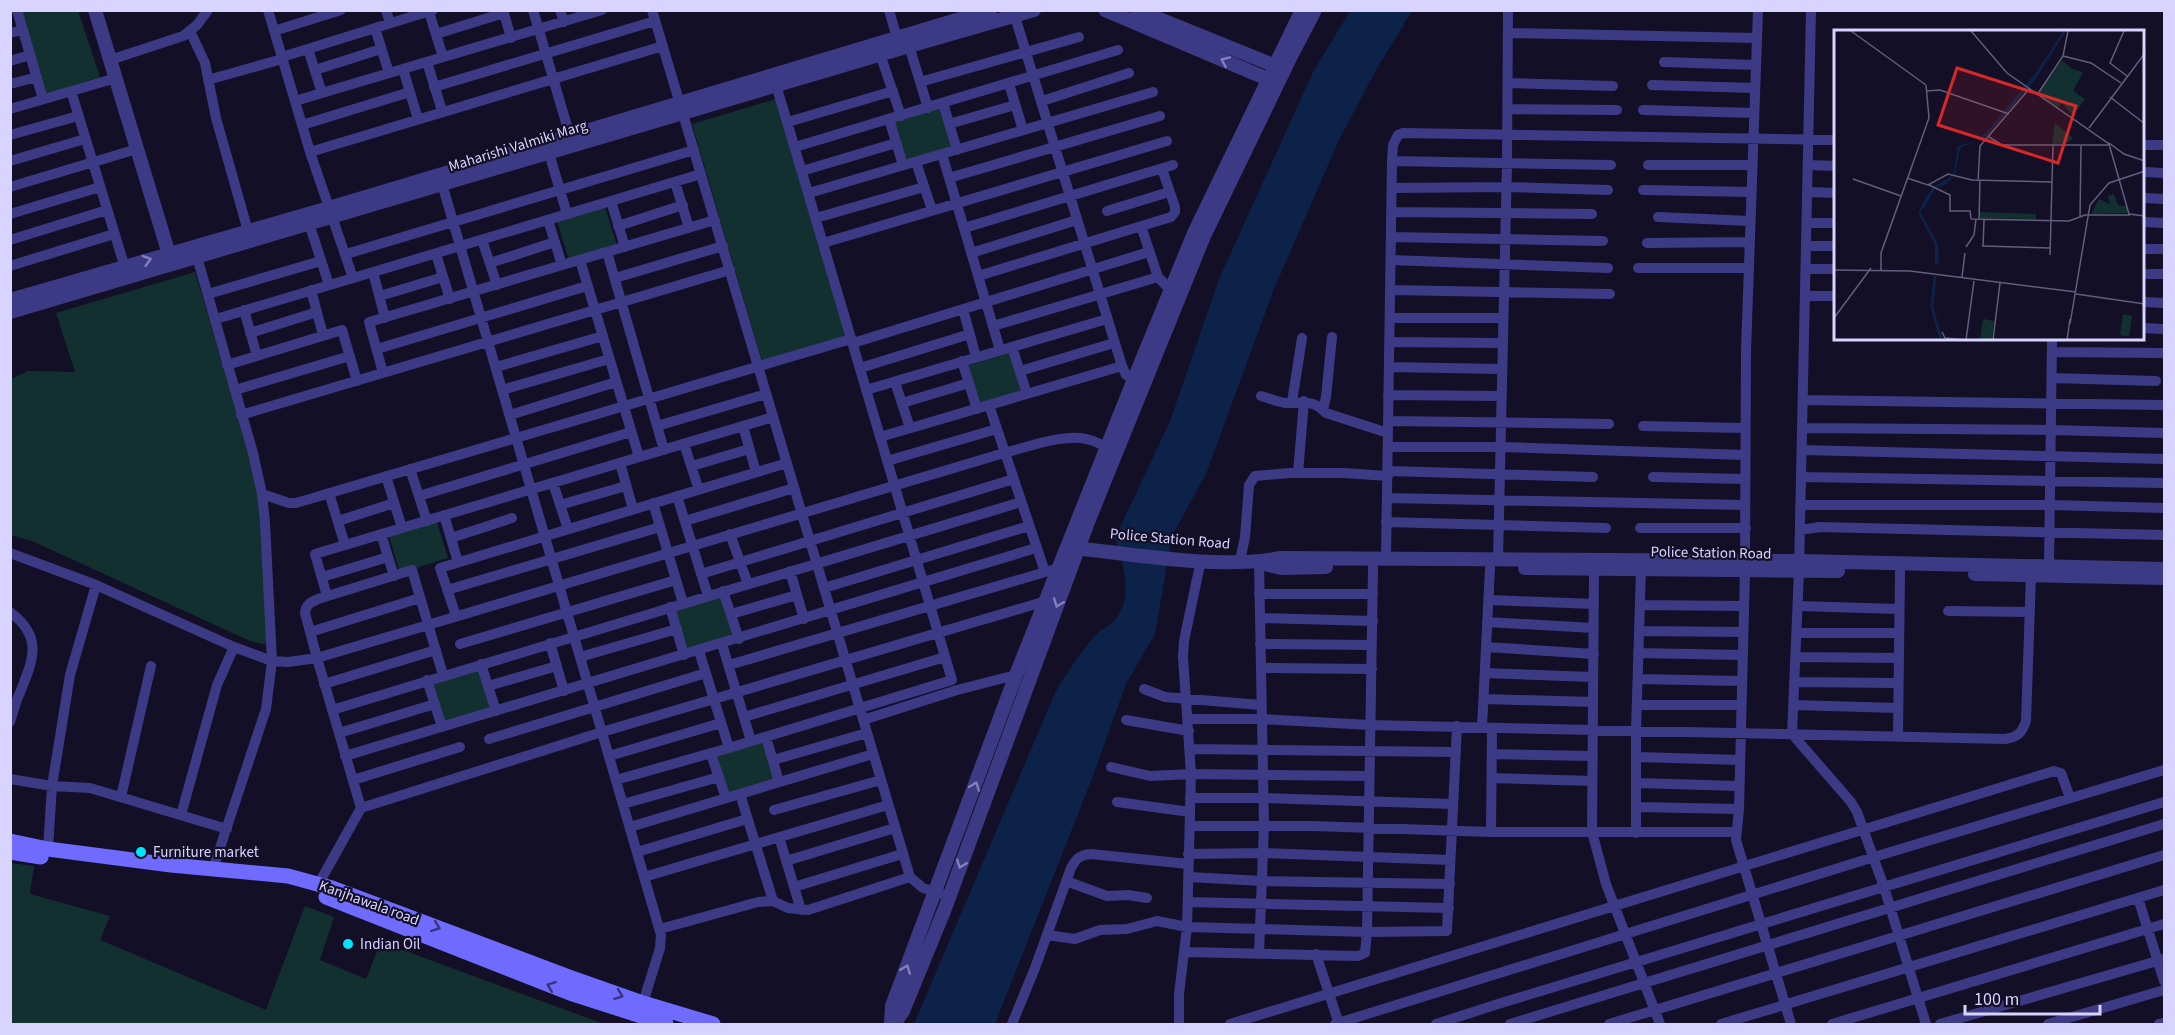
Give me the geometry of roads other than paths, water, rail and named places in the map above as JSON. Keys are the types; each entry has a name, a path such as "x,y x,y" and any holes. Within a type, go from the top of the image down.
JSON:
{"main road":[{"name":"Kanjhawala road","path":"10,841 48,849 213,870 288,876 318,885 570,993 666,1024"},
{"name":"Kanjhawala road","path":"10,852 287,887 387,915 709,1024"}],"street":[{"path":"17,10 44,99"},
{"path":"95,10 170,260"},
{"path":"110,60 174,40 190,32 208,10"},
{"path":"267,10 310,152 353,278"},
{"path":"274,31 341,10"},
{"path":"386,10 390,24"},
{"path":"533,10 572,141"},
{"path":"560,10 564,22"},
{"path":"295,101 602,10"},
{"path":"889,10 920,82 928,108"},
{"name":"Maharishi Valmiki Marg","path":"775,80 880,54 990,10"},
{"name":"Maharishi Valmiki Marg","path":"10,300 170,260 775,80 1014,13 1034,10"},
{"path":"1104,10 1142,17 1280,68"},
{"path":"1139,381 1280,68 1302,10"},
{"path":"1280,68 1316,10"},
{"path":"1491,832 1492,754 1484,699 1487,622 1500,500 1501,369 1508,135 1508,10"},
{"path":"1758,10 1751,165 1745,428 1746,528 1739,809 1736,832 1742,865 1791,1024"},
{"path":"1811,10 1800,530 1792,734 1851,802 1864,829 1926,1024"},
{"path":"208,81 390,24 416,13 431,11 443,57"},
{"path":"436,34 503,12 511,38"},
{"path":"1014,13 1114,343 1126,375 1139,381"},
{"path":"434,87 546,53 654,16 910,878 918,885 949,896"},
{"path":"1142,17 1274,81"},
{"path":"375,28 389,73"},
{"path":"10,33 23,30"},
{"path":"190,32 202,53 216,118 248,231"},
{"path":"1508,33 1756,38"},
{"path":"920,82 1079,37"},
{"path":"310,152 553,77 663,46"},
{"path":"308,49 322,93"},
{"path":"315,69 381,49"},
{"path":"795,147 1118,50"},
{"path":"880,54 901,116"},
{"path":"10,61 30,55"},
{"path":"426,62 442,111"},
{"path":"1664,62 1756,65"},
{"path":"403,69 418,119"},
{"path":"1042,101 1129,73"},
{"path":"10,84 37,77"},
{"path":"10,109 116,78"},
{"path":"616,780 711,754 952,680 775,80"},
{"path":"892,1024 903,1011 949,896 1000,759 1038,638 1195,231 1274,81"},
{"path":"1508,83 1612,86"},
{"path":"1009,84 1023,130"},
{"path":"1652,85 1755,88"},
{"path":"71,91 127,272"},
{"path":"788,122 892,91"},
{"path":"302,125 410,92"},
{"path":"808,194 1153,92"},
{"path":"943,103 957,150"},
{"path":"949,124 1015,105"},
{"path":"1508,109 1617,110"},
{"path":"1643,110 1754,113"},
{"path":"10,135 78,116"},
{"path":"949,178 1160,116"},
{"path":"889,119 903,165"},
{"path":"1386,558 1392,160 1394,140 1398,135 1403,133 1834,140"},
{"path":"10,161 85,139"},
{"name":"Maharishi Valmiki Marg","path":"441,180 549,153 572,141"},
{"path":"823,243 1167,141"},
{"path":"802,171 896,143"},
{"path":"2145,145 2164,146"},
{"path":"10,187 137,149"},
{"path":"346,254 694,150"},
{"path":"549,153 567,214"},
{"path":"942,154 1000,350"},
{"path":"1392,160 1611,165"},
{"path":"916,162 932,210"},
{"path":"964,228 1173,165"},
{"path":"1648,165 1751,165"},
{"path":"1808,165 1834,166"},
{"path":"978,276 1174,215 1175,207 1162,169"},
{"path":"2145,172 2164,173"},
{"path":"216,319 701,174"},
{"path":"441,180 660,929 660,948 643,1003"},
{"path":"675,182 689,228"},
{"path":"10,214 100,187"},
{"path":"816,218 924,187"},
{"path":"1392,188 1506,187 1608,190"},
{"path":"1643,190 1751,192"},
{"path":"1107,211 1169,192"},
{"path":"1808,192 1834,193"},
{"path":"2145,198 2164,199"},
{"path":"611,201 625,247"},
{"path":"618,225 682,206"},
{"path":"10,240 107,210"},
{"path":"1391,212 1592,214"},
{"path":"1658,218 1750,221"},
{"path":"308,219 329,285"},
{"name":"Maharishi Valmiki Marg","path":"196,252 248,231 308,219"},
{"path":"548,220 562,265"},
{"path":"383,373 369,322 715,220"},
{"path":"971,253 1077,220"},
{"path":"2145,222 2164,223"},
{"path":"1807,223 1834,223"},
{"path":"1141,226 1158,277 1171,291"},
{"path":"10,266 114,234"},
{"path":"1391,237 1603,241"},
{"path":"482,240 496,285"},
{"path":"489,263 555,242"},
{"path":"1647,243 1749,242"},
{"path":"615,278 723,246"},
{"path":"1806,246 1834,246"},
{"path":"2145,249 2164,249"},
{"path":"196,252 253,453 262,494 272,661 266,709 213,870"},
{"path":"607,252 664,450"},
{"path":"262,494 296,503 516,437 963,309 1149,252"},
{"path":"436,254 450,299"},
{"path":"580,260 639,457"},
{"path":"1391,260 1608,268"},
{"path":"208,294 321,261"},
{"path":"1638,268 1749,268"},
{"path":"1806,269 1834,269"},
{"path":"241,415 730,270"},
{"name":"Maharishi Valmiki Marg","path":"10,312 127,272"},
{"path":"373,272 386,318"},
{"path":"2145,274 2164,274"},
{"path":"380,296 443,277"},
{"path":"993,326 1158,277"},
{"path":"377,349 587,286"},
{"path":"311,290 324,335"},
{"path":"1391,290 1610,294"},
{"path":"1805,296 1834,296"},
{"path":"2145,302 2164,303"},
{"path":"963,309 976,357"},
{"path":"244,310 257,356"},
{"path":"250,333 317,312"},
{"path":"1390,318 1503,318"},
{"path":"866,390 1107,319"},
{"path":"2145,328 2163,329"},
{"path":"227,365 342,330 357,381"},
{"path":"860,368 970,334"},
{"path":"496,367 603,336"},
{"path":"1323,410 1332,337"},
{"path":"1292,402 1302,338"},
{"path":"2049,566 2052,340"},
{"path":"1390,342 1502,343"},
{"path":"1020,371 1114,343"},
{"path":"1012,347 1027,394"},
{"path":"2052,352 2162,353"},
{"path":"235,390 350,356"},
{"path":"502,390 609,359"},
{"path":"962,362 977,409"},
{"path":"880,437 1122,366"},
{"path":"1389,367 1501,369"},
{"path":"2052,378 2156,381"},
{"path":"510,415 616,382"},
{"path":"895,382 910,429"},
{"path":"902,403 969,383"},
{"path":"657,426 766,394"},
{"path":"1388,395 1501,396"},
{"path":"1261,396 1282,402 1304,401 1316,404 1326,413 1338,418 1389,427 1501,423 1610,424"},
{"path":"1803,400 2164,405"},
{"path":"1298,473 1304,401"},
{"path":"989,405 1045,572"},
{"path":"327,596 315,554 773,417"},
{"path":"743,426 756,472"},
{"path":"1643,426 1745,428"},
{"path":"1802,428 2164,433"},
{"path":"887,461 997,429"},
{"path":"419,496 631,432"},
{"path":"10,553 96,585 234,647 272,661 288,662 316,658 1004,453 1076,438 1089,439 1112,449"},
{"path":"684,444 699,489"},
{"path":"1388,447 1501,447 1745,455"},
{"path":"692,466 750,449"},
{"path":"1802,450 2164,459"},
{"path":"620,463 633,509"},
{"path":"456,616 440,568 787,463"},
{"path":"410,469 426,521"},
{"path":"1240,561 1251,479 1259,474 1344,472 1593,477"},
{"path":"386,476 402,528"},
{"path":"1653,477 1745,479"},
{"path":"1801,477 2164,483"},
{"path":"701,574 1014,479"},
{"path":"553,483 568,529"},
{"path":"560,505 626,486"},
{"path":"685,521 794,488"},
{"path":"329,493 345,545"},
{"path":"677,496 708,596"},
{"path":"1387,498 1745,505"},
{"path":"332,710 1021,502"},
{"path":"338,521 394,503"},
{"path":"653,503 683,603"},
{"path":"1800,505 2050,505 2164,508"},
{"path":"444,515 458,562"},
{"path":"451,538 512,518"},
{"path":"1386,522 1606,528"},
{"path":"824,588 1029,526"},
{"path":"447,590 660,527"},
{"path":"1800,530 1820,527 2164,535"},
{"path":"1640,528 1746,528"},
{"path":"381,534 394,576"},
{"path":"729,534 748,584"},
{"path":"892,1024 892,1006 986,754 1016,675 1038,638 1046,601 1059,568 1073,547"},
{"name":"Police Station Road","path":"1073,547 1178,559 1259,562 1281,568 1494,563 2164,568"},
{"path":"345,756 923,584 1036,548"},
{"path":"322,577 388,557"},
{"name":"Police Station Road","path":"1259,562 1281,558 1386,558 1594,569 1745,565"},
{"path":"1179,1024 1179,994 1187,927 1191,774 1191,749 1183,673 1184,641 1201,560"},
{"path":"1259,562 1264,826 1259,953"},
{"name":"Police Station Road","path":"1799,566 1900,572 2164,578"},
{"path":"1185,952 1361,956 1366,951 1374,567"},
{"path":"729,665 1059,568"},
{"path":"1594,569 1592,832 1614,906 1660,1024"},
{"path":"1636,833 1636,730 1641,569"},
{"path":"361,808 316,658 306,608 310,603 327,596 412,570 443,675"},
{"path":"790,571 804,619"},
{"path":"1898,736 1900,572"},
{"path":"1188,719 1262,719 1741,734 2014,738 2021,733 2026,721 2031,575"},
{"path":"460,644 676,580"},
{"path":"48,849 52,786 70,675 96,585"},
{"path":"723,591 739,639"},
{"path":"1259,594 1373,594"},
{"path":"730,614 797,595"},
{"path":"310,632 420,598"},
{"path":"1489,600 1594,604"},
{"path":"318,885 361,808 602,732 1046,601"},
{"path":"1640,605 1744,606"},
{"path":"1798,606 1899,609"},
{"path":"670,607 684,655"},
{"path":"1948,611 2031,612"},
{"path":"10,612 27,628 33,650 33,661 14,696 10,722"},
{"path":"1260,618 1372,621"},
{"path":"1487,622 1593,628"},
{"path":"580,657 677,629"},
{"path":"1639,631 1743,632"},
{"path":"1797,633 1898,633"},
{"path":"550,643 564,691"},
{"path":"722,644 752,741"},
{"path":"1260,644 1372,645"},
{"path":"180,815 218,685 234,647"},
{"path":"1487,647 1593,654"},
{"path":"324,684 436,650"},
{"path":"699,651 729,748"},
{"path":"1638,653 1742,655"},
{"path":"744,717 945,657"},
{"path":"1796,657 1898,658"},
{"path":"481,664 496,711"},
{"path":"121,797 151,666"},
{"path":"488,686 557,666"},
{"path":"1261,668 1372,669"},
{"path":"489,739 706,673"},
{"path":"1485,673 1593,677"},
{"path":"863,720 957,690 1016,675"},
{"path":"1638,679 1741,681"},
{"path":"427,680 442,727"},
{"path":"1795,682 1898,683"},
{"path":"1144,689 1158,695 1186,699 1261,705"},
{"path":"1484,699 1593,702"},
{"path":"339,733 435,704"},
{"path":"1637,705 1742,705"},
{"path":"1794,705 1898,708"},
{"path":"1126,720 1189,731"},
{"path":"609,756 721,723"},
{"path":"1047,935 1075,939 1100,930 1127,929 1157,921 1187,927 1367,932 1447,931 1457,726"},
{"path":"773,760 867,733"},
{"path":"766,737 779,782"},
{"path":"353,780 460,747"},
{"path":"1191,749 1456,752"},
{"path":"711,754 726,798"},
{"path":"630,827 873,754"},
{"path":"986,754 1000,759"},
{"path":"1492,754 1593,756"},
{"path":"1636,757 1740,760"},
{"path":"1112,767 1150,776 1191,774 1369,776"},
{"path":"1316,954 1338,1024 1874,857 2164,770"},
{"path":"1230,1024 2054,771 2063,776 2070,798"},
{"path":"623,804 719,777"},
{"path":"1492,778 1592,781"},
{"path":"10,779 52,786 90,788 226,829"},
{"path":"774,810 881,780"},
{"path":"1636,783 1739,786"},
{"path":"740,794 773,901"},
{"path":"1190,798 1453,804"},
{"path":"1117,802 1190,812"},
{"path":"1436,1024 2164,802"},
{"path":"644,877 888,805"},
{"path":"1636,807 1739,809"},
{"path":"637,852 747,819"},
{"path":"1510,1024 1528,1022 1767,945 2164,824"},
{"path":"1190,826 1369,827 1491,832 1736,832"},
{"path":"786,861 895,828"},
{"path":"779,837 801,910"},
{"path":"1012,1024 1066,881 1077,858 1083,855 1188,859 1264,853 1450,860"},
{"path":"794,887 902,854"},
{"path":"1609,1024 2164,855"},
{"path":"1188,877 1262,881 1450,884"},
{"path":"660,929 758,902 773,901 788,908 808,910 910,878"},
{"path":"1066,881 1107,896 1128,895 1147,898"},
{"path":"1721,1024 2164,890"},
{"path":"2138,897 2161,960 2164,981"},
{"path":"1188,902 1449,908"},
{"path":"1832,1024 2164,924"},
{"path":"1940,1024 2161,960"},
{"path":"2048,1024 2164,990"},
{"path":"2159,1024 2164,1023"}],"water":[{"path":"1350,11 1412,11 1375,72 1339,140 1274,289 1206,474 1172,536 1155,634 1126,684 1091,781 995,1024 914,1024 1055,693 1084,649 1120,613 1124,603 1125,581 1115,538 1170,421 1219,279 1313,72"}],"place":[{"name":"Furniture market","path":"141,852"},
{"name":"Indian Oil","path":"348,944"}]}
